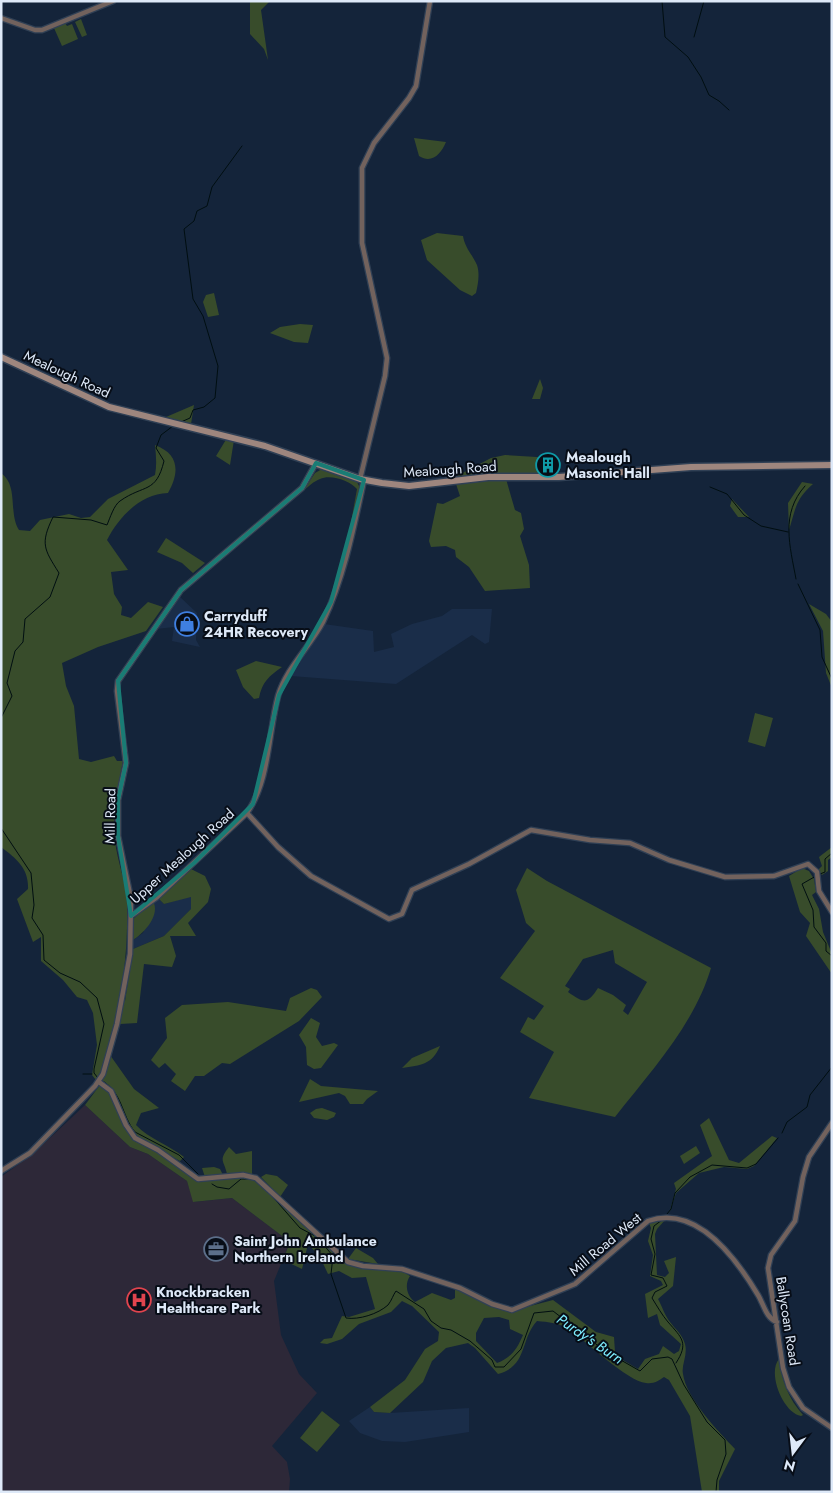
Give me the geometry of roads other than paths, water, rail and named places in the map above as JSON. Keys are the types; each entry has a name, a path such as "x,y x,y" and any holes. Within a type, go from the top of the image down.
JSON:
{"street":[{"path":"1,18 35,30 42,30 113,1"},
{"name":"Upper Mealough Road","path":"131,916 156,898 247,813 260,788 278,695 293,666 322,623 332,602 346,554 385,376 387,358 362,243 362,168 374,142 409,98 416,86 430,1"},
{"name":"Mealough Road","path":"1,357 97,403 265,446 362,479 410,486 488,477 559,477 691,467 832,465"},
{"name":"Mill Road","path":"1,1171 30,1153 63,1119 83,1102 99,1082 117,1024 128,969 131,916 130,889 118,836 118,800 126,763 117,692 118,681 181,590 302,488 316,463"},
{"name":"Upper Mealough Road","path":"247,813 278,846 312,876 389,919 402,914 412,890 470,864 531,830 590,840 630,843 669,860 725,877 774,876 808,864 818,874 819,890 832,912"},
{"name":"Mill Road West","path":"99,1082 111,1091 126,1125 135,1138 169,1157 198,1180 243,1175 256,1178 348,1262 363,1266 402,1269 460,1288 492,1304 512,1310 575,1284 648,1221 659,1217 682,1218 723,1248 752,1285 768,1316 777,1322"},
{"name":"Ballycoan Road","path":"832,1123 809,1157 803,1177 795,1221 770,1260 769,1277 783,1368 792,1394 808,1414 832,1428"}],"waterway":[{"path":"662,1 665,37 688,57 701,77 709,95 729,110"},
{"path":"694,37 704,1"},
{"path":"181,422 190,418 193,410 204,407 215,398 218,366 203,316 193,299 184,229 194,221 197,211 207,206 212,187 242,146"},
{"path":"1,718 12,696 7,683 15,651 23,642 25,619 50,597 59,573 47,552 45,540 53,517 91,520 107,525 118,503 153,484 157,479 164,461 156,448 161,435 173,426"},
{"path":"796,579 790,542 790,519 792,508 805,486"},
{"path":"710,487 727,494 744,515 761,526 788,532"},
{"path":"798,584 820,630 822,657 832,679"},
{"name":"Purdy's Burn","path":"1,828 31,873 34,905 32,918 43,935 44,960 60,973 80,982 97,998 104,1024 94,1069 94,1073 98,1078"},
{"path":"820,874 825,872 825,859 832,853"},
{"path":"816,876 802,884 813,910 814,927 826,943 826,951 832,956"},
{"path":"782,1133 787,1122 807,1107 810,1095 832,1067"},
{"path":"83,1074 92,1074"},
{"name":"Purdy's Burn","path":"101,1080 118,1097 135,1132 179,1155 198,1174"},
{"path":"667,1214 671,1209 675,1193 690,1177 712,1165 747,1168 756,1164 778,1138"},
{"name":"Purdy's Burn","path":"212,1184 229,1189 241,1179 250,1179"},
{"name":"Purdy's Burn","path":"272,1196 300,1228 317,1237 333,1256 331,1274 346,1318 374,1314 388,1305 396,1291 424,1309 431,1321 441,1328 451,1330 470,1341 492,1360 495,1367 504,1367 521,1349 534,1313 553,1311 605,1351 640,1371 652,1359 668,1357 672,1359 684,1385 707,1422 725,1440 726,1454 717,1480 716,1492"},
{"path":"662,1220 654,1226 651,1239 655,1254 651,1275 663,1278 667,1286 655,1292 652,1298 682,1341 682,1350 676,1363"}],"place":[{"name":"Mealough Masonic Hall","path":"548,465"},
{"name":"Carryduff 24HR Recovery","path":"187,624"},
{"name":"Saint John Ambulance Northern Ireland","path":"216,1249"},
{"name":"Knockbracken Healthcare Park","path":"139,1300"}]}
